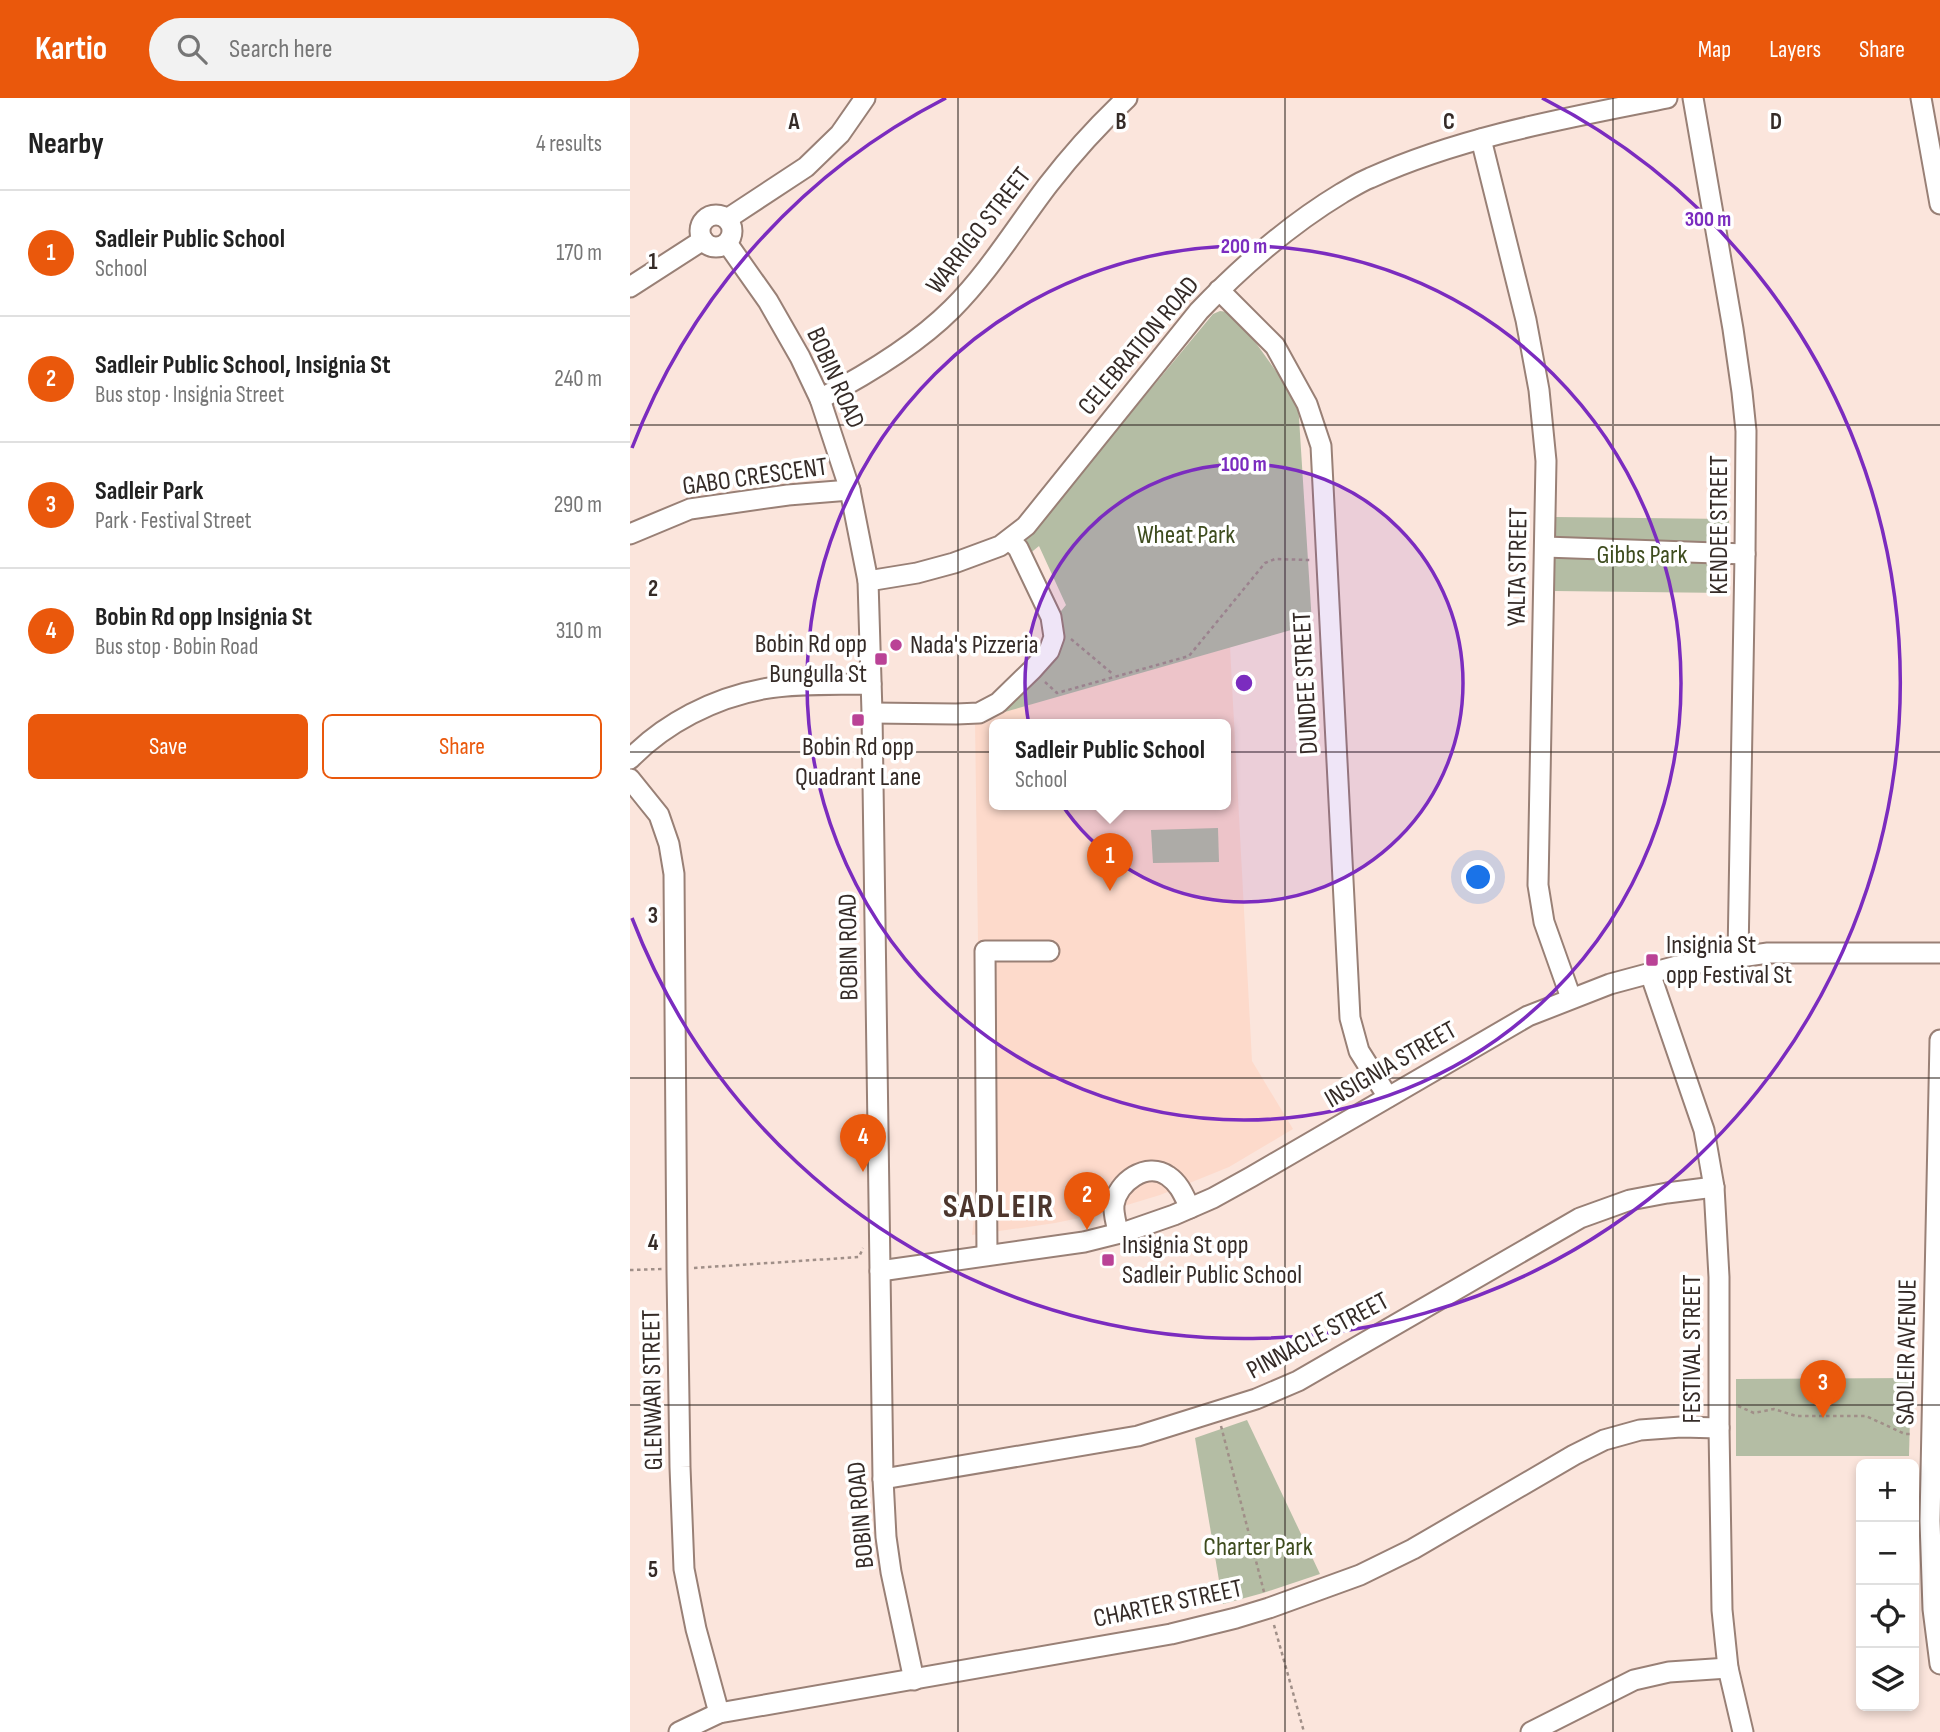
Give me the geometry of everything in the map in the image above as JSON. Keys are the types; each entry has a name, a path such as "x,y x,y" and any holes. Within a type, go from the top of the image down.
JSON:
{"street":[{"path":"727,219 806,167 839,134 865,98"},
{"name":"WARRIGO STREET","path":"820,399 912,343 953,308 992,262 1071,156 1127,98"},
{"name":"CELEBRATION ROAD","path":"868,581 954,563 1000,546 1026,526 1199,311 1264,249 1318,208 1368,178 1431,154 1632,102 1667,98"},
{"name":"KENDEE STREET","path":"1693,98 1742,392 1746,431 1738,956"},
{"path":"1921,98 1940,204"},
{"name":"YALTA STREET","path":"1481,139 1525,320 1539,390 1545,461 1545,547 1538,885 1544,922 1571,998"},
{"path":"630,288 702,235 704,220 709,216 720,215 727,219 732,229 727,243 719,247 713,247 702,235"},
{"path":"630,274 702,235"},
{"name":"BOBIN ROAD","path":"727,243 768,301 820,399 850,490 868,581 883,1479 891,1572 914,1680"},
{"name":"DUNDEE STREET","path":"1219,290 1276,346 1307,404 1321,446 1350,1018 1359,1051 1388,1097"},
{"name":"GABO CRESCENT","path":"630,534 690,509 788,495 850,490"},
{"path":"872,713 979,713 998,703 1049,651 1054,637 1051,617 1018,548 1009,540"},
{"path":"1545,547 1745,554"},
{"path":"630,759 659,734 715,702 741,694 787,686 871,684"},
{"name":"GLENWARI STREET","path":"630,779 659,816 669,844 674,874 680,1467 684,1569 696,1629 719,1713"},
{"path":"987,1255 985,951 1049,951"},
{"name":"INSIGNIA STREET","path":"880,1271 1084,1242 1174,1215 1251,1177 1528,1016 1610,984 1677,966 1738,956 1797,952 1940,953"},
{"name":"FESTIVAL STREET","path":"1650,973 1704,1130 1714,1187 1719,1277 1722,1610 1728,1668 1743,1732"},
{"name":"SADLEIR AVENUE","path":"1940,1040 1930,1521 1933,1609 1940,1664"},
{"path":"1118,1233 1114,1206 1122,1187 1135,1175 1153,1170 1166,1174 1179,1185 1190,1208"},
{"name":"PINNACLE STREET","path":"883,1479 1138,1436 1256,1399 1298,1381 1580,1218 1630,1200 1714,1187"},
{"name":"CHARTER STREET","path":"679,1732 719,1713 1171,1634 1269,1608 1360,1576 1413,1549 1604,1440 1640,1430 1719,1428"},
{"path":"1531,1732 1634,1680 1669,1672 1728,1668"}],"path":[{"path":"1032,670 1057,693 1189,656 1265,563 1275,559 1326,560"},
{"path":"1053,630 1063,633 1115,676"},
{"path":"688,1272 692,1268 859,1257 864,1245"},
{"path":"630,1270 664,1269 668,1272"},
{"path":"1738,1406 1754,1413 1774,1409 1796,1416 1866,1416 1905,1434 1913,1434"},
{"path":"1220,1423 1265,1595"},
{"path":"1272,1618 1304,1732"}],"shaded area":[{"path":"1230,647 1252,1061 1293,1129 1229,1167 1160,1195 1094,1215 972,1235 981,1163 975,720"}],"green space":[{"name":"Wheat Park","path":"1220,311 1236,315 1298,402 1312,624 1001,713 1053,657 1057,616 1066,605 1039,546 1028,555 1025,543 1028,537 1213,314"},
{"name":"Gibbs Park","path":"1555,517 1729,519 1728,593 1554,591"},
{"path":"1218,828 1219,862 1153,863 1151,830"},
{"path":"1911,1378 1909,1456 1736,1456 1736,1379"},
{"name":"Charter Park","path":"1247,1420 1320,1574 1223,1604 1195,1438"}],"place":[{"name":"Nada's Pizzeria","path":"896,645"},
{"name":"Bobin Rd opp Bungulla St","path":"881,659"},
{"name":"Bobin Rd opp Quadrant Lane","path":"858,720"},
{"name":"Sadleir Public School","path":"1110,891"},
{"name":"Insignia St opp Festival St","path":"1652,960"},
{"name":"Bobin Rd opp Insignia St","path":"863,1172"},
{"name":"Sadleir Public School, Insignia St","path":"1087,1230"},
{"name":"Insignia St opp Sadleir Public School","path":"1108,1260"},
{"name":"Sadleir Park","path":"1823,1418"}],"district":[{"name":"SADLEIR","path":"999,1207"}]}
